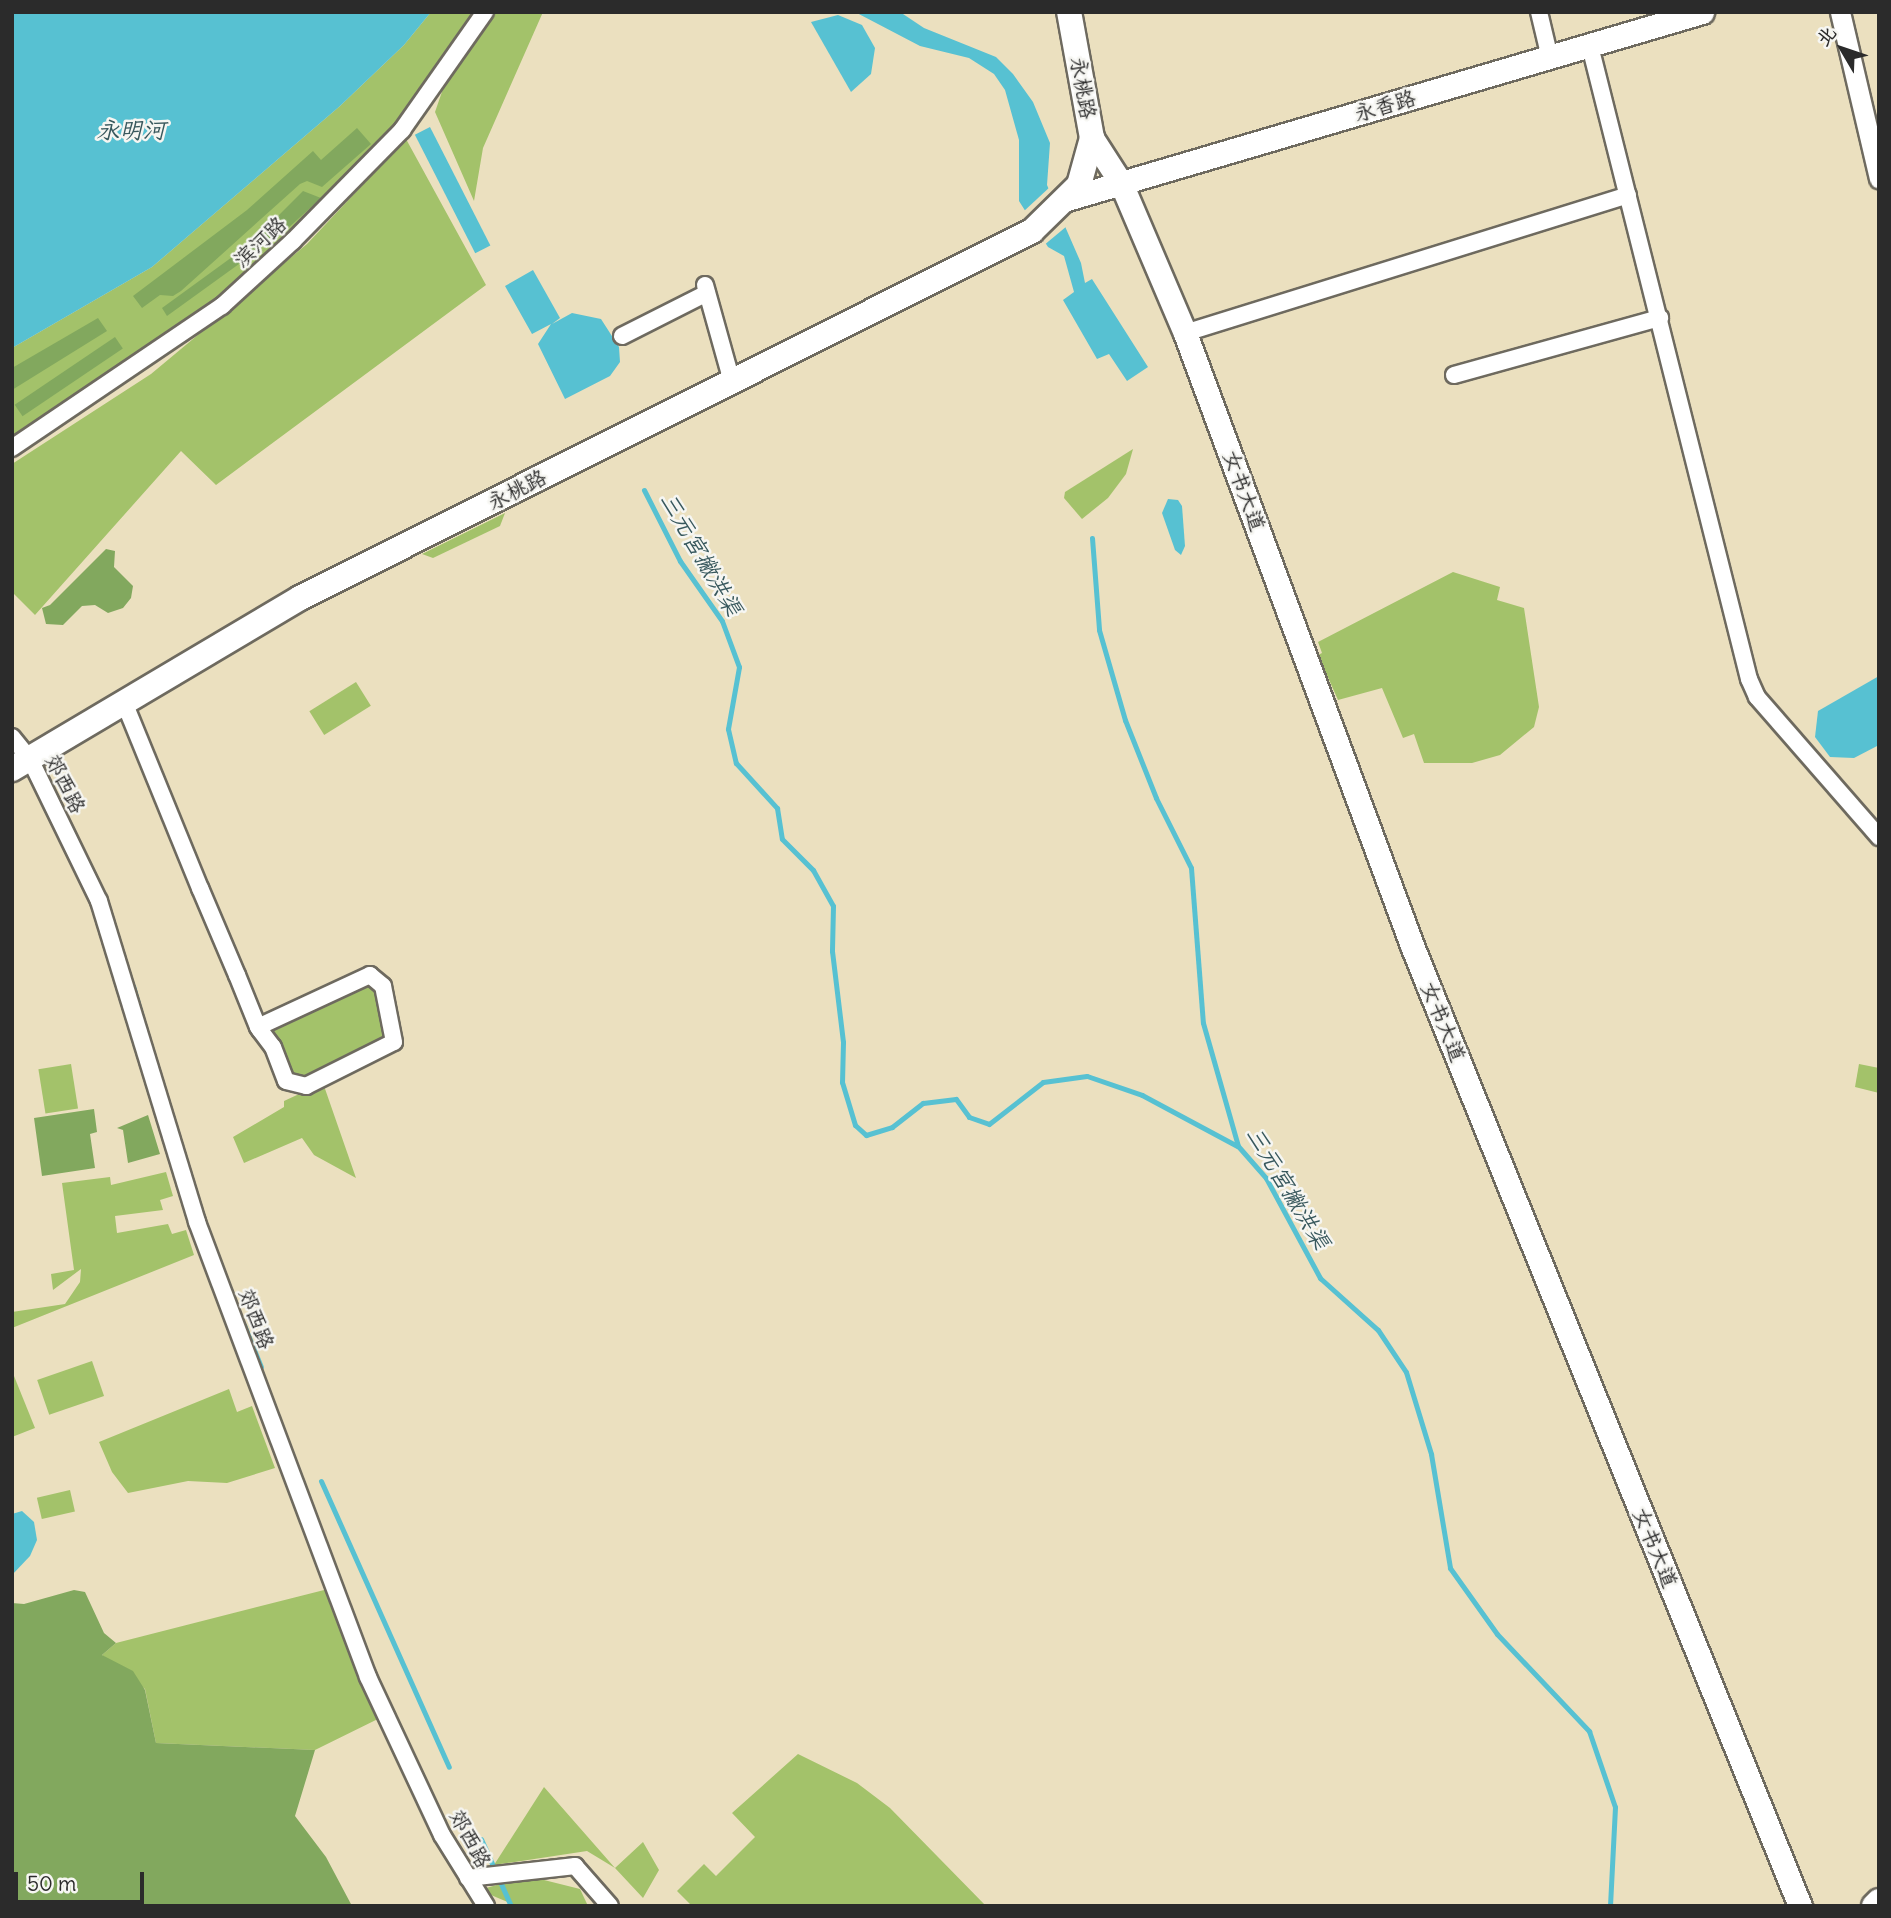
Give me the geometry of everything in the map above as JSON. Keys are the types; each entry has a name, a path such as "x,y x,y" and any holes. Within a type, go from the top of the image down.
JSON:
{"main road":[{"name":"永桃路","path":"21,764 300,598 1032,231 1079,186 1092,138 1069,12"},
{"name":"永香路","path":"1067,199 1702,12"},
{"name":"女书大道","path":"1092,138 1121,183 1185,332 1413,948 1800,1906"},
{"path":"1874,1906 1879,1901"}],"street":[{"name":"滨河路","path":"12,448 222,306 293,241 402,130 485,12"},
{"path":"1539,12 1550,58"},
{"path":"1840,12 1879,178"},
{"path":"1590,46 1749,679 1757,697 1877,832"},
{"path":"1185,332 1628,195"},
{"path":"622,337 706,289 732,382"},
{"path":"1454,376 1660,318"},
{"path":"124,702 258,1027 273,1047 286,1081 298,1088 394,1042 383,986 370,975 258,1027"},
{"name":"郊西路","path":"12,737 21,764 99,901 197,1222 368,1677 442,1836 486,1906"},
{"path":"468,1878 575,1866 610,1906"}],"green space":[{"path":"431,12 543,12 483,148 474,201 435,112 453,60 402,130 221,305 12,448 12,348 152,267 340,106 404,45"},
{"path":"357,128 371,144 322,187 307,181 300,184 181,291 173,296 160,295 142,308 133,296 247,210 313,151 321,160"},
{"path":"406,139 486,285 216,485 181,451 35,615 12,592 12,464 151,374 307,244"},
{"path":"303,191 321,198 286,230 167,316 162,308 250,244"},
{"path":"98,318 107,331 12,390 12,368"},
{"path":"115,337 123,349 23,416 15,405"},
{"path":"1133,449 1126,474 1108,498 1082,519 1064,498 1065,492"},
{"path":"505,513 500,526 433,558 422,554"},
{"path":"106,549 115,551 114,567 133,586 131,598 123,608 108,613 95,605 82,606 63,625 46,624 42,608 50,605"},
{"path":"1453,572 1500,587 1497,600 1524,608 1539,707 1534,727 1500,755 1472,763 1424,763 1414,734 1403,738 1382,688 1338,700 1318,655 1322,653 1318,642"},
{"path":"356,682 371,706 324,735 309,711"},
{"path":"376,976 394,1042 298,1088 260,1030"},
{"path":"71,1064 78,1108 45,1114 38,1069"},
{"path":"1859,1064 1879,1068 1879,1093 1855,1087"},
{"path":"323,1083 356,1178 314,1155 302,1138 244,1163 233,1137 284,1107 284,1101"},
{"path":"94,1109 97,1132 90,1134 95,1168 42,1176 34,1118"},
{"path":"148,1115 160,1154 128,1163 123,1130 117,1128"},
{"path":"166,1172 173,1196 160,1200 163,1210 115,1216 117,1233 168,1224 172,1234 186,1230 194,1255 12,1328 12,1312 65,1304 80,1282 81,1269 53,1290 51,1274 74,1270 62,1183 110,1177 111,1185"},
{"path":"92,1361 104,1396 49,1415 37,1380"},
{"path":"12,1371 35,1428 12,1437"},
{"path":"229,1389 237,1412 252,1406 275,1468 227,1483 188,1481 128,1493 112,1472 99,1442"},
{"path":"70,1490 75,1511 42,1519 37,1498"},
{"path":"336,1587 386,1715 315,1750 156,1743 145,1689 102,1655 116,1643"},
{"path":"74,1590 85,1592 104,1633 116,1643 102,1655 133,1671 145,1690 156,1743 315,1750 295,1816 326,1857 352,1906 12,1906 12,1603 24,1604"},
{"path":"798,1754 857,1783 890,1808 986,1906 692,1906 677,1891 704,1864 716,1876 755,1837 732,1813"},
{"path":"544,1787 615,1868 587,1851 494,1865"},
{"path":"643,1842 659,1870 643,1898 615,1868"},
{"path":"528,1876 580,1889 588,1906 517,1906 479,1890"}],"water":[{"name":"永明河","path":"12,12 431,12 404,45 340,106 152,267 12,348"},
{"path":"855,12 900,12 924,28 996,57 1013,74 1033,102 1050,143 1047,185 1081,263 1085,283 1092,279 1148,367 1127,381 1109,354 1097,359 1063,300 1074,292 1064,256 1048,247 1019,201 1019,140 1005,90 994,74 969,58 920,46"},
{"path":"838,15 862,25 875,48 871,74 851,92 811,22"},
{"path":"430,127 490,246 475,253 415,135"},
{"path":"533,270 560,318 552,324 572,313 601,319 619,347 620,362 610,376 565,399 538,344 551,324 532,334 505,286"},
{"path":"1168,499 1178,500 1182,506 1185,546 1181,555 1175,550 1162,513"},
{"path":"1879,676 1879,745 1854,758 1830,757 1815,737 1818,711"},
{"path":"22,1511 34,1522 37,1540 30,1556 12,1575 12,1514"}],"pier":[{"path":"1051,186 1067,226 1043,246 1023,212"}],"waterway":[{"name":"三元宫撇洪渠","path":"644,490 680,561 722,621 739,667 728,729 736,763 777,808 782,839 813,870 833,906 832,951 843,1042 842,1082 855,1125 866,1135 892,1127 923,1103 956,1099 969,1117 989,1124 1043,1082 1087,1076 1142,1095 1237,1146"},
{"name":"三元宫撇洪渠","path":"1092,538 1099,630 1125,720 1156,798 1191,868 1203,1023 1238,1146 1266,1178 1320,1278 1378,1330 1406,1372 1431,1454 1450,1568 1497,1634 1589,1731 1615,1807 1610,1906"},
{"path":"133,986 142,1017"},
{"path":"244,1325 261,1367"},
{"path":"321,1481 449,1767"},
{"path":"481,1839 511,1906"}]}
